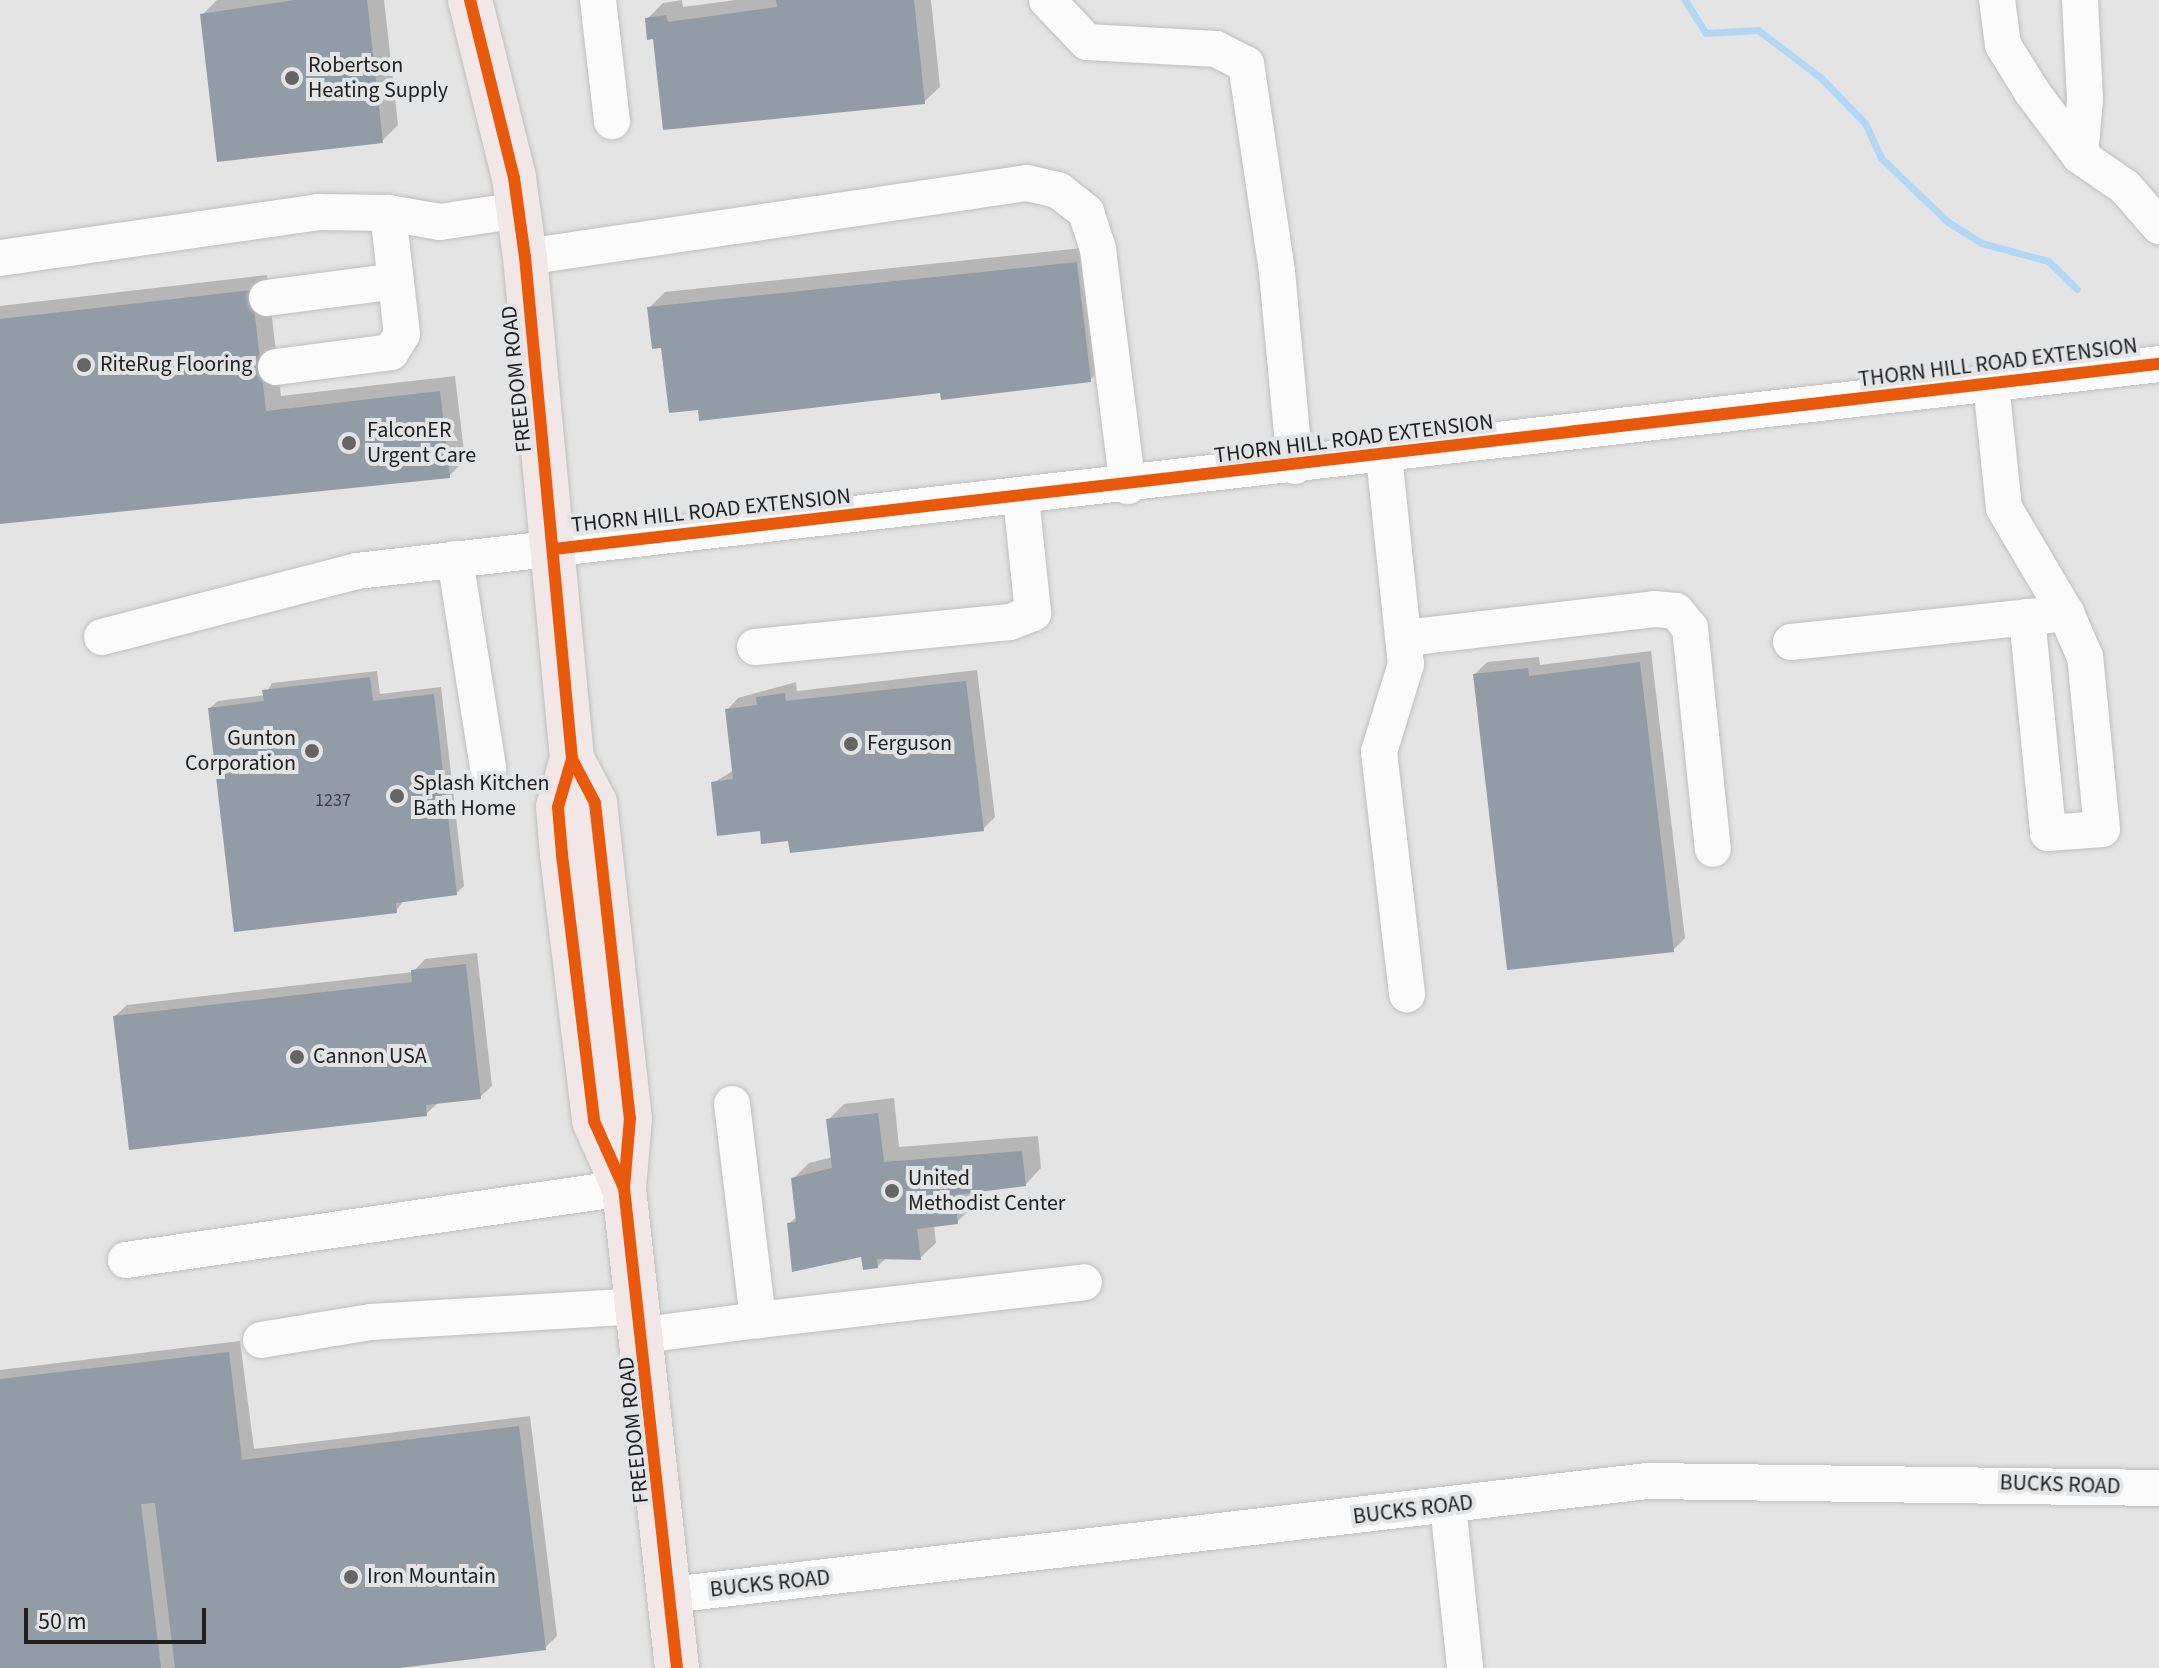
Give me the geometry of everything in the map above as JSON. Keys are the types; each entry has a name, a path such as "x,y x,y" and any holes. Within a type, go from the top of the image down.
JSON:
{"main road":[{"name":"FREEDOM ROAD","path":"470,0 519,210 525,257 572,759 558,807 594,1121 624,1188 642,1320 677,1668"}],"street":[{"path":"598,0 612,121"},
{"path":"1047,0 1087,42 1216,49 1246,64 1277,272 1295,466"},
{"path":"1997,0 2003,45 2080,156 2125,187 2159,226"},
{"path":"2080,0 2085,99 2080,156"},
{"path":"525,257 1027,183 1058,190 1086,212 1098,250 1128,486"},
{"path":"0,258 318,212 388,213 440,222 519,210"},
{"path":"276,367 391,352 402,334 388,213"},
{"path":"267,298 396,281"},
{"name":"THORN HILL ROAD EXTENSION","path":"102,637 357,571 1128,486 2159,364"},
{"path":"1991,384 2004,508 2066,613 2085,657 2102,829 2048,833 2027,617"},
{"path":"1384,456 1405,638 1402,684 1379,752 1407,994"},
{"path":"755,647 1010,622 1033,613 1021,497"},
{"path":"455,559 488,768"},
{"path":"1405,638 1654,609 1676,611 1690,628 1713,849"},
{"path":"1791,642 2066,613"},
{"path":"732,1104 758,1320"},
{"path":"126,1260 624,1188"},
{"path":"261,1340 371,1322 758,1320 1084,1282"},
{"name":"BUCKS ROAD","path":"671,1595 1647,1481 2159,1488"},
{"path":"1448,1505 1465,1668"}],"building":[{"name":"Robertson Heating Supply","path":"295,0 367,0 383,143 217,162 200,14"},
{"path":"776,0 914,0 925,104 663,130 653,39 647,40 645,18 666,15 668,22 777,7"},
{"path":"1077,262 1091,382 941,400 940,393 699,421 698,410 669,413 661,348 652,349 647,307"},
{"path":"252,290 266,411 440,391 450,478 0,524 0,319"},
{"path":"1640,662 1674,952 1507,970 1473,674 1528,668 1529,676"},
{"path":"370,677 373,701 434,694 457,895 396,903 397,913 234,932 208,708 264,701 262,690"},
{"name":"Ferguson","path":"966,681 984,831 790,853 788,841 761,844 760,831 717,836 711,782 733,779 725,709 757,705 756,697 785,693 786,701"},
{"name":"Cannon USA","path":"466,964 481,1099 426,1105 427,1116 129,1150 113,1016 412,982 411,970"},
{"name":"United Methodist Center","path":"878,1113 884,1162 1022,1151 1026,1186 955,1195 958,1224 917,1229 921,1260 877,1259 878,1268 863,1270 861,1257 792,1272 787,1223 796,1222 791,1178 832,1168 826,1119"},
{"name":"Iron Mountain","path":"229,1352 242,1460 519,1426 546,1650 400,1668 175,1668 155,1503 141,1504 161,1668 0,1668 0,1379"}],"waterway":[{"path":"1685,0 1706,33 1758,30 1820,77 1865,123 1881,158 1948,222 1981,243 2048,261 2077,289"}],"cycle path":[{"path":"470,0 514,178 525,257 572,759 558,807 562,855 594,1121 624,1188"},
{"path":"554,549 2159,364"},
{"path":"572,759 595,803 630,1118 624,1188 677,1668"}],"place":[{"name":"Robertson Heating Supply","path":"292,78"},
{"name":"RiteRug Flooring","path":"84,365"},
{"name":"FalconER Urgent Care","path":"349,443"},
{"name":"Ferguson","path":"851,744"},
{"name":"Gunton Corporation","path":"312,751"},
{"name":"Splash Kitchen Bath Home","path":"397,796"},
{"name":"Cannon USA","path":"297,1057"},
{"name":"United Methodist Center","path":"892,1191"},
{"name":"Iron Mountain","path":"351,1577"}]}
